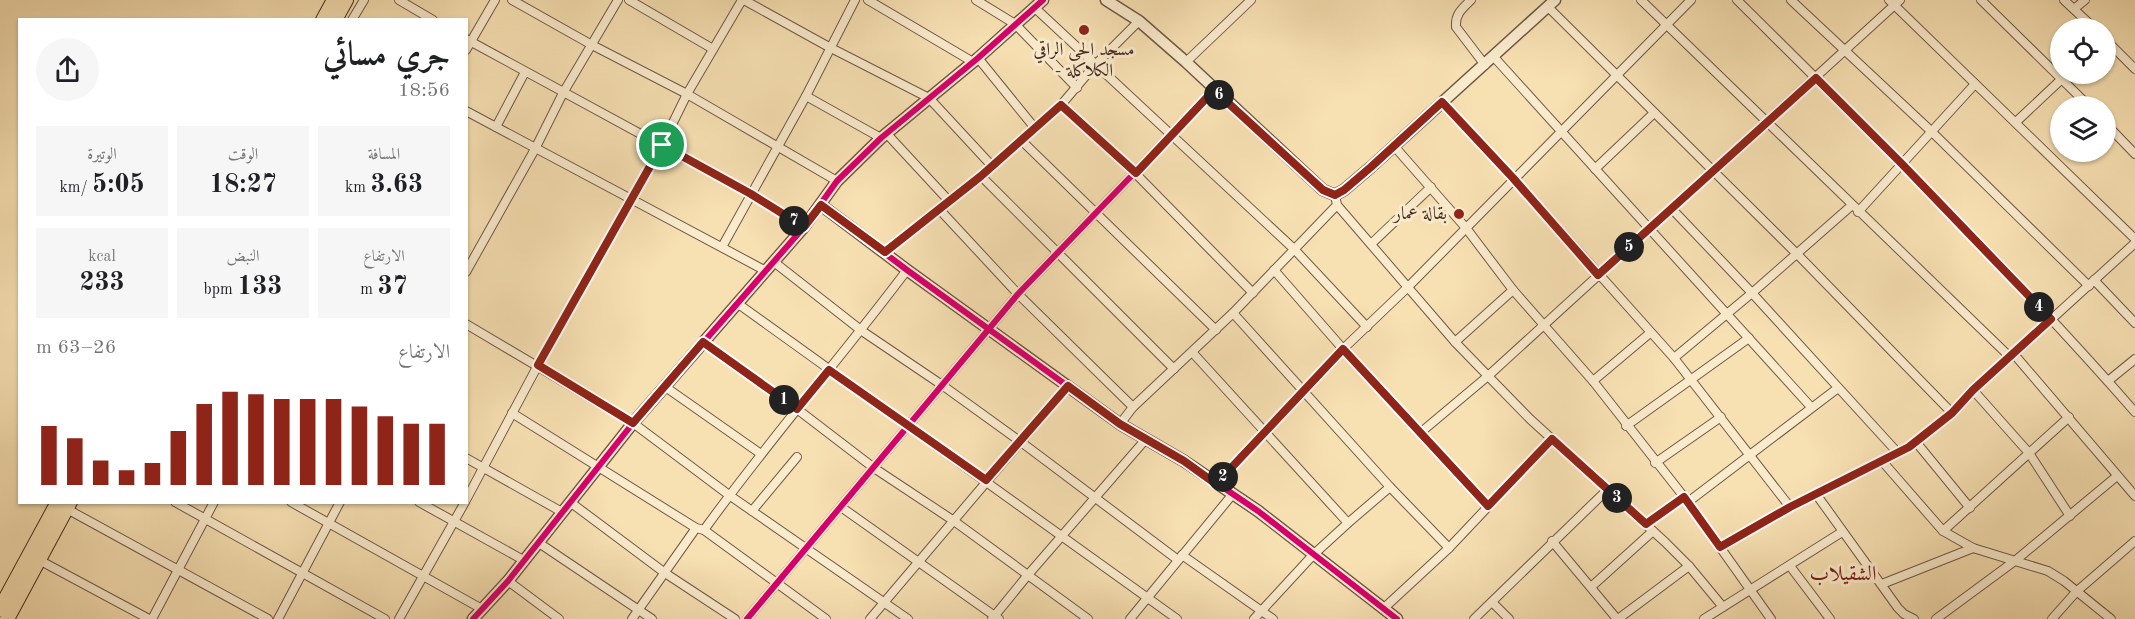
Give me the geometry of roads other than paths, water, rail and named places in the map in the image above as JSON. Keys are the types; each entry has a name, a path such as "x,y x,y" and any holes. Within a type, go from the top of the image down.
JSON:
{"main road":[{"path":"324,18 334,0"},
{"path":"336,18 346,0"},
{"path":"8,616 39,560 65,505"},
{"path":"8,616 65,505"}],"street":[{"path":"353,18 364,0"},
{"path":"399,0 430,18"},
{"path":"495,0 468,44 662,145 751,194 804,227"},
{"path":"512,0 591,45 687,94 837,181"},
{"path":"468,268 536,149 563,93 618,0"},
{"path":"629,0 713,49"},
{"path":"468,497 538,365 662,145 687,94 743,0 929,98 992,166"},
{"path":"722,247 806,96 855,0"},
{"path":"868,0 975,60 1034,127"},
{"path":"976,0 1015,24 1077,88"},
{"path":"1106,0 1139,21 1336,200 1455,342 1552,439 1689,566 1723,607"},
{"path":"1186,62 1251,0"},
{"path":"1471,0 1458,11 1455,20 1456,27 1485,65"},
{"path":"1641,0 1855,209 2012,355 2069,417 2135,496"},
{"path":"1216,484 1343,349 1408,288 1513,178 1690,0"},
{"path":"1737,0 1902,164 2051,319 2135,412"},
{"path":"1791,0 2135,323"},
{"path":"1981,0 2050,62"},
{"path":"2064,0 2083,18"},
{"path":"2074,9 2085,0"},
{"path":"1120,424 1134,407 1253,293 1353,183 1552,2 1616,75 1797,254 1952,413"},
{"path":"1420,433 1488,376 1768,123 1845,52 1894,2 2135,243 1973,390 1952,413 1916,442 1790,507 1720,547"},
{"path":"473,619 525,561 598,466 664,386 804,227 837,181 884,136 1039,4 1095,65 1294,249 1367,327"},
{"path":"885,252 981,176 1061,105 1095,65 1139,21"},
{"path":"2116,50 2135,69"},
{"path":"1493,56 1811,407"},
{"path":"496,127 525,72"},
{"path":"1674,358 1797,254 1855,209 1902,164 1975,84"},
{"path":"2016,122 2056,84"},
{"path":"2071,84 2081,96"},
{"path":"747,619 1018,294 1214,90"},
{"path":"806,96 884,136 949,201"},
{"path":"1442,102 1674,358 1790,507"},
{"path":"1061,105 1136,173 1253,293"},
{"path":"468,112 766,271"},
{"path":"1595,169 1654,112"},
{"path":"2116,134 2135,154"},
{"path":"1022,140 1216,330"},
{"path":"1394,146 1466,228 1513,290 1593,381 1686,500 1771,619"},
{"path":"981,176 1174,369"},
{"path":"1371,244 1431,187"},
{"path":"821,205 1120,424 1184,461 1258,511 1395,618"},
{"path":"939,209 1018,294 1134,407"},
{"path":"1672,209 1898,453"},
{"path":"774,262 862,331 942,385 1180,558 1273,619"},
{"path":"632,619 664,573 862,331 907,270"},
{"path":"1274,270 1343,349 1488,506"},
{"path":"1455,342 1513,290"},
{"path":"737,303 1177,619"},
{"path":"1233,313 1390,487 1449,548"},
{"path":"468,325 633,423 729,495 908,619"},
{"path":"1593,381 1650,333"},
{"path":"1626,426 1749,338"},
{"path":"703,342 797,409 874,468 954,521 1088,619"},
{"path":"1192,352 1348,523"},
{"path":"2108,381 2135,359"},
{"path":"664,386 761,454"},
{"path":"870,619 1068,386"},
{"path":"1591,587 1650,528 1750,456 1838,388"},
{"path":"1973,390 2029,453 2070,516"},
{"path":"512,413 700,529 826,619"},
{"path":"1655,463 1721,417"},
{"path":"1943,531 2069,417"},
{"path":"841,507 995,618 1027,576 1146,439"},
{"path":"1383,609 1449,548 1552,439"},
{"path":"1916,442 1970,508"},
{"path":"752,511 797,457"},
{"path":"468,459 562,512"},
{"path":"1882,461 1943,531 1973,548 2048,571 2111,619"},
{"path":"1936,619 2016,560 2117,476"},
{"path":"1254,619 1313,555 1390,487"},
{"path":"1474,619 1607,490"},
{"path":"1816,494 1898,608 1914,619"},
{"path":"1130,619 1232,495"},
{"path":"570,502 664,573 735,619"},
{"path":"179,504 385,619"},
{"path":"39,560 150,619 213,504"},
{"path":"295,504 482,609"},
{"path":"278,619 339,504"},
{"path":"422,504 525,561"},
{"path":"399,619 464,504"},
{"path":"65,505 177,570 268,619"},
{"path":"1704,619 1842,532"},
{"path":"2052,619 2076,592 2135,541"},
{"path":"1552,542 1618,619 1689,566"},
{"path":"539,543 652,619"},
{"path":"1882,584 1973,548"},
{"path":"1790,566 1830,619"},
{"path":"508,581 559,619"},
{"path":"1492,602 1509,619"}],"place":[{"name":"مسجد الحي الراقي - الكلاكلة","path":"1084,30"},
{"name":"بقالة عمار","path":"1459,214"}],"district":[{"name":"الشقيلاب","path":"1843,574"}]}
